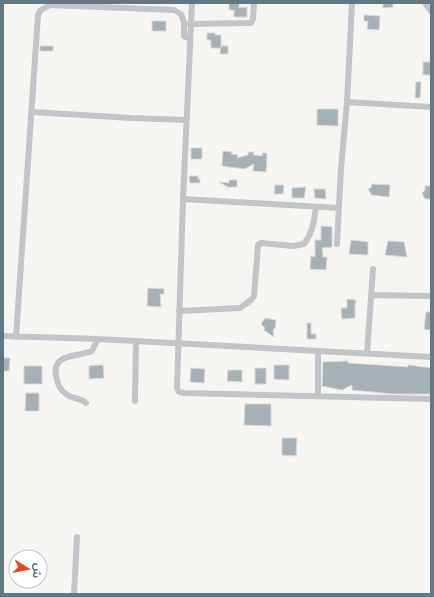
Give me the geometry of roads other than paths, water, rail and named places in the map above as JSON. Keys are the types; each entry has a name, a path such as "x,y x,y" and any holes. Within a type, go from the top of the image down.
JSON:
{"street":[{"path":"192,3 179,311 177,388 179,392 372,396 431,399"},
{"path":"190,24 249,24 253,19 254,3"},
{"path":"337,244 352,3"},
{"path":"425,3 431,11"},
{"path":"16,337 38,15 41,10 50,5 133,5 177,11 182,14 184,22 184,36 190,38"},
{"path":"347,102 431,107"},
{"path":"32,112 186,120"},
{"path":"183,199 339,208"},
{"path":"179,311 240,308 246,304 254,296 258,245 261,242 293,246 304,244 312,232 316,207"},
{"path":"367,353 373,269"},
{"path":"372,295 431,296"},
{"path":"3,336 98,339 367,353 431,358"},
{"path":"86,403 80,399 67,396 60,388 56,377 55,368 59,361 64,358 92,351 98,339"},
{"path":"135,402 136,341"},
{"path":"318,351 318,396"},
{"path":"74,594 77,537"}]}
